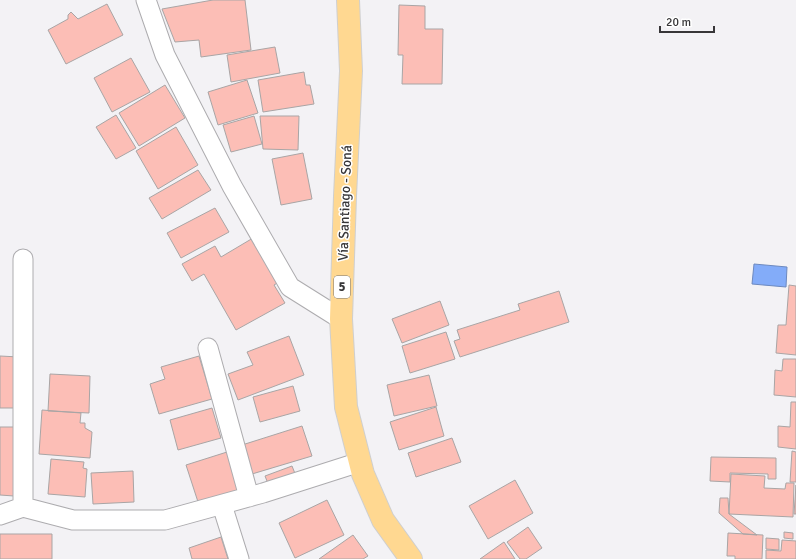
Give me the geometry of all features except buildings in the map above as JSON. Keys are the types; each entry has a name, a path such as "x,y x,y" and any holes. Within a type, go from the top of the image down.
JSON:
{"main road":[{"name":"Vía Santiago - Soná","path":"348,0 351,71 341,319 346,407 363,474 384,520 411,559"}],"street":[{"path":"146,0 165,55 232,186 290,288 341,319"},
{"path":"23,259 23,507"},
{"path":"208,348 249,497"},
{"path":"0,515 23,507 72,520 165,520 249,497 360,462"},
{"path":"222,504 239,559"}],"water":[{"path":"754,264 787,267 786,287 752,284"}]}
